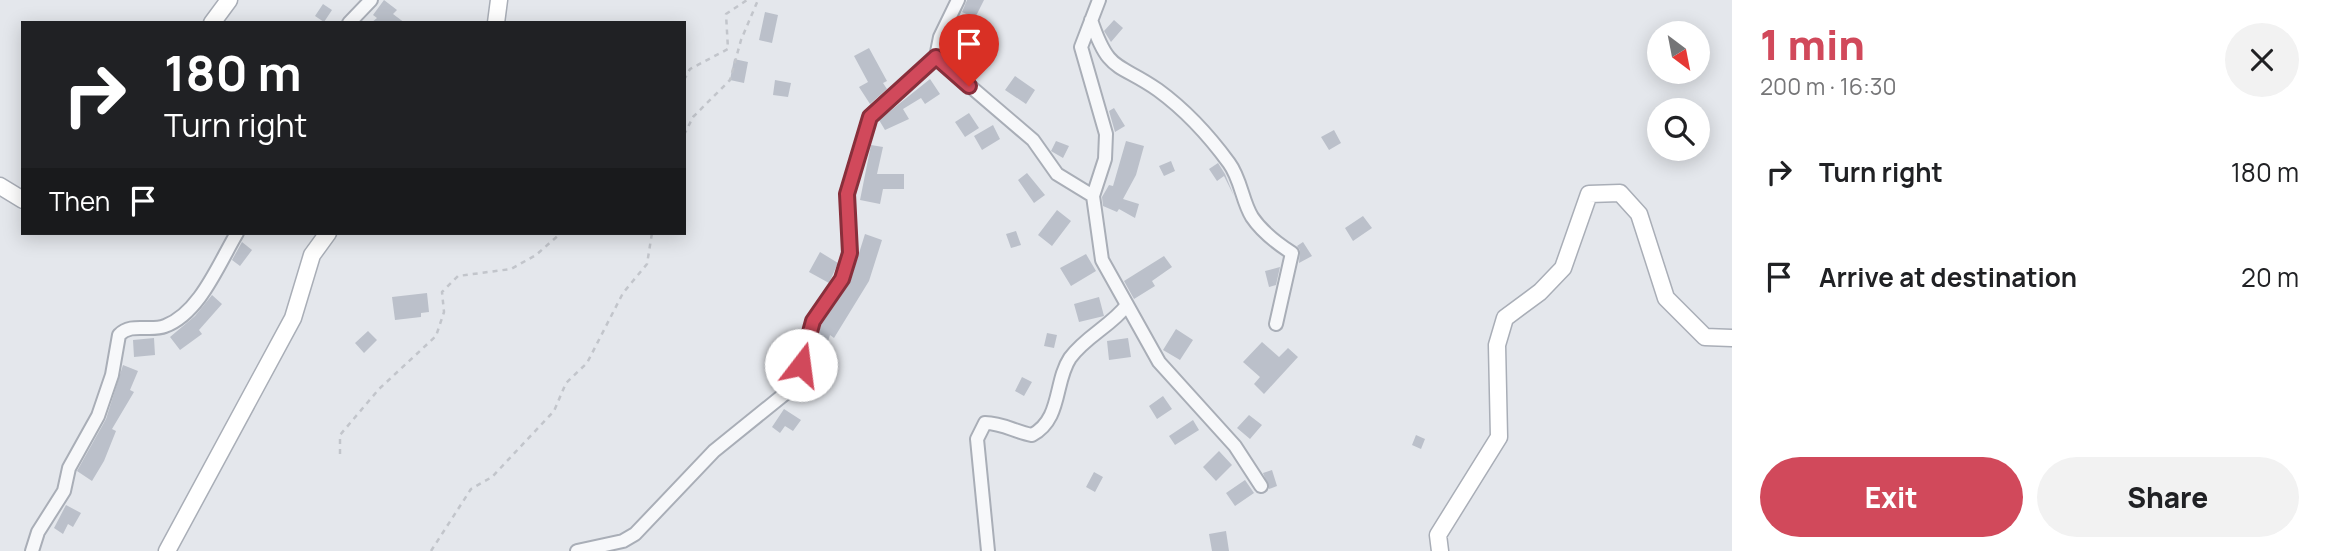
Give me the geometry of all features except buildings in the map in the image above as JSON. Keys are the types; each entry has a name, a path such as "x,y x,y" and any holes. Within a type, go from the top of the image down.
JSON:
{"street":[{"path":"213,21 229,0"},
{"path":"351,21 371,0"},
{"path":"496,21 499,0"},
{"path":"577,551 623,541 635,534 714,451 787,393 801,365 813,321 842,279 850,253 847,194 870,117 936,57 940,37 958,0"},
{"path":"1099,0 1081,47 1106,134 1105,159 1093,196 1102,260 1159,362 1235,446 1261,486"},
{"path":"1091,20 1100,47 1117,68 1158,91 1189,118 1230,164 1252,217 1276,243 1292,253 1276,324"},
{"path":"936,57 1033,140 1057,174 1093,196"},
{"path":"0,186 21,199"},
{"path":"1440,551 1438,535 1499,437 1497,345 1504,318 1540,292 1563,268 1589,194 1620,193 1639,214 1666,298 1705,337 1732,338"},
{"path":"32,551 38,532 64,491 68,468 98,416 112,375 119,335 131,328 163,327 183,316 236,235"},
{"path":"167,551 293,318 312,255 327,235"},
{"path":"988,551 977,439 985,423 1001,423 1032,435 1044,429 1057,401 1069,359 1089,339 1115,322 1127,305"}],"path":[{"path":"686,76 690,69 728,49 726,14 747,0"},
{"path":"686,131 694,117 730,80 741,40 758,0"},
{"path":"340,454 340,435 379,389 436,337 444,312 442,292 458,276 511,269 536,255 559,235"},
{"path":"431,551 471,489 492,477 554,411 566,383 587,363 623,292 647,264 652,235"}],"route":[{"path":"801,365 813,321 842,279 850,253 847,194 870,117 936,57 969,86"}]}
